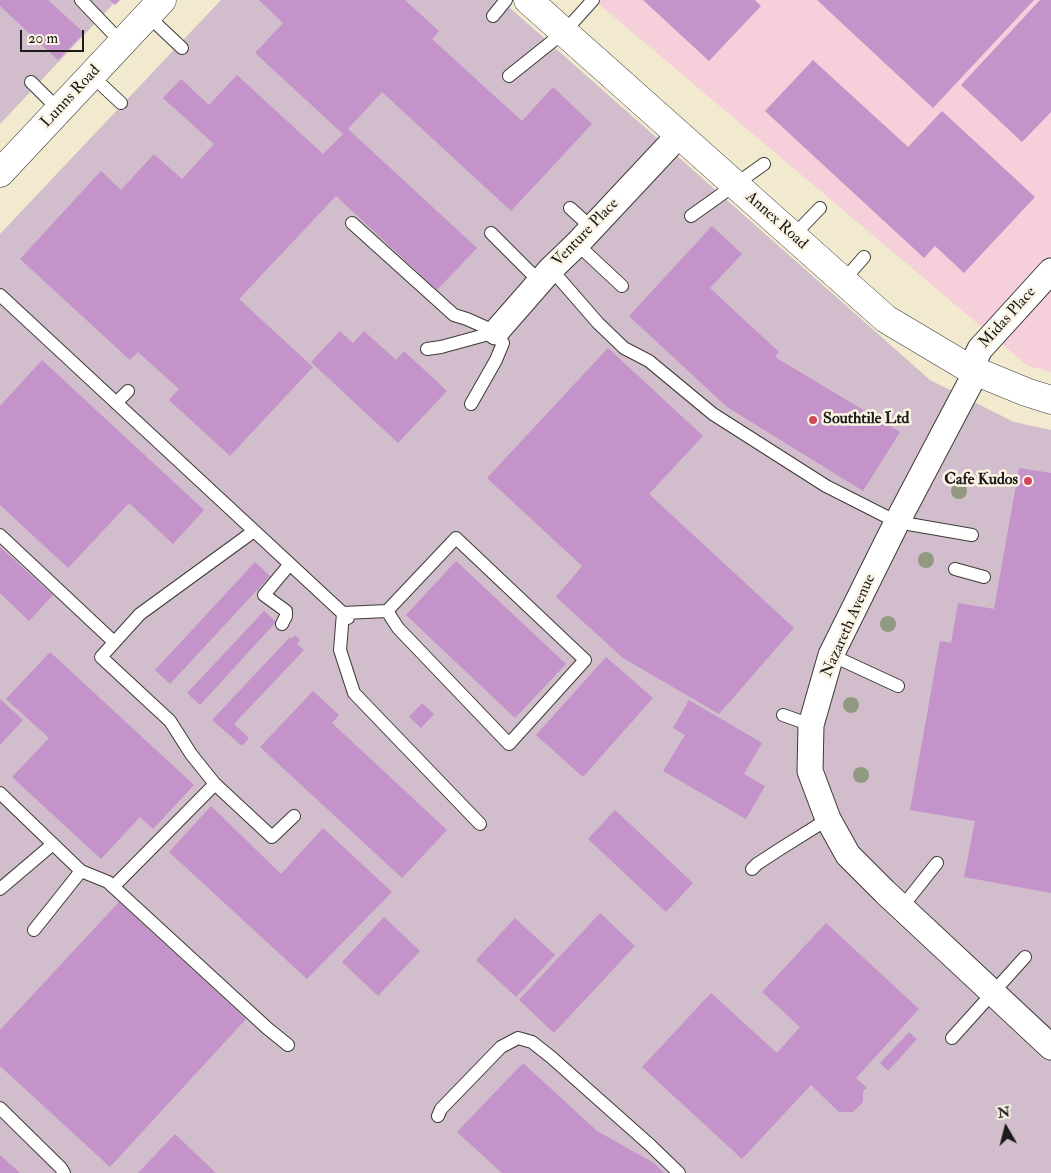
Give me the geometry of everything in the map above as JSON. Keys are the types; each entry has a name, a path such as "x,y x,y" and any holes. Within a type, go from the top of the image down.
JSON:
{"street":[{"name":"Annex Road","path":"528,0 886,319 973,370 1026,392 1051,400"},
{"name":"Lunns Road","path":"0,173 154,8"},
{"name":"Venture Place","path":"496,332 546,275 679,135"},
{"name":"Midas Place","path":"973,370 980,349 1051,270"},
{"name":"Nazareth Avenue","path":"973,370 832,656 811,725 810,771 828,819 848,855 1051,1047"}],"lane":[{"path":"81,0 122,43"},
{"path":"493,16 506,0"},
{"path":"509,76 564,32 594,0"},
{"path":"154,8 182,48"},
{"path":"91,75 121,103"},
{"path":"31,82 59,110"},
{"path":"691,216 764,164"},
{"path":"570,208 585,236 622,286"},
{"path":"793,236 820,208"},
{"path":"352,223 454,316 467,319 496,332 503,343 496,360 471,404"},
{"path":"492,233 546,275 624,348 649,361 713,414 826,486 898,522 972,535"},
{"path":"843,281 864,258"},
{"path":"0,295 347,617"},
{"path":"427,348 440,347 496,332"},
{"path":"116,403 128,390"},
{"path":"254,531 140,614 100,657 170,721 191,754 215,784 272,837 294,816"},
{"path":"0,535 114,642"},
{"path":"347,617 387,611 456,538 585,660 509,744 398,628 387,611"},
{"path":"282,624 286,611 264,595 290,564"},
{"path":"955,569 984,577"},
{"path":"347,617 340,650 354,693 480,824"},
{"path":"832,656 898,686"},
{"path":"784,715 811,725"},
{"path":"113,887 215,784"},
{"path":"0,793 81,871 108,882 266,1028 288,1045"},
{"path":"752,869 780,848 828,819"},
{"path":"0,889 53,844"},
{"path":"902,907 937,863"},
{"path":"34,930 81,871"},
{"path":"952,1038 1025,957"},
{"path":"438,1116 441,1109 501,1047 518,1038 532,1042 551,1057 679,1173"},
{"path":"0,1108 64,1173"}],"shaded area":[{"path":"0,0 117,0 0,124"},
{"path":"221,0 501,0 930,380 1014,422 1051,430 1051,1173 0,1173 0,234"},
{"path":"594,0 1051,0 1051,372 1028,366"}],"building":[{"path":"0,0 48,0 84,33 58,60 0,6"},
{"path":"110,0 120,0 115,5"},
{"path":"259,0 405,0 439,31 432,39 522,121 553,87 592,124 511,211 382,92 348,129 477,248 437,290 336,196 239,299 313,367 230,456 169,400 179,389 138,352 130,360 20,259 101,171 121,190 154,154 182,179 214,144 163,98 181,79 209,105 237,75 323,154 343,134 255,53 283,23"},
{"path":"643,0 755,0 761,6 709,61"},
{"path":"817,0 1034,0 933,108"},
{"path":"1040,0 1051,0 1051,112 1022,142 961,85"},
{"path":"813,60 908,147 942,111 1035,197 964,273 935,246 924,258 765,111"},
{"path":"712,226 742,254 710,288 779,352 775,357 900,432 863,491 727,407 629,316"},
{"path":"340,331 353,343 364,331 396,360 404,351 447,391 398,443 311,362"},
{"path":"608,348 703,436 649,494 794,628 719,714 623,658 556,597 582,566 487,478"},
{"path":"42,360 204,510 173,544 129,503 68,568 0,505 0,406"},
{"path":"1019,468 1051,473 1051,893 964,877 975,821 910,810 940,641 951,643 958,603 994,609"},
{"path":"0,547 53,595 29,621 0,593"},
{"path":"456,561 566,664 515,718 406,615"},
{"path":"255,562 270,576 170,684 155,670"},
{"path":"264,611 276,622 200,705 187,693"},
{"path":"295,635 300,640 297,644 304,650 234,724 249,738 242,746 212,720 290,637 292,639"},
{"path":"50,652 194,785 153,829 140,817 101,859 12,777 49,738 6,699"},
{"path":"606,657 653,698 583,777 536,735"},
{"path":"313,691 339,715 332,723 447,830 402,878 260,747"},
{"path":"0,699 23,720 0,745"},
{"path":"689,700 762,743 744,774 765,786 746,819 663,771 685,735 673,728"},
{"path":"422,703 434,714 421,728 409,717"},
{"path":"211,806 281,874 323,828 392,892 307,979 169,852"},
{"path":"615,810 693,883 666,912 588,839"},
{"path":"119,902 246,1019 110,1167 0,1066 0,1030"},
{"path":"600,913 635,946 554,1033 519,1000"},
{"path":"384,917 420,951 378,996 342,962"},
{"path":"515,918 555,955 516,997 476,960"},
{"path":"826,923 919,1009 856,1078 867,1088 863,1091 863,1102 853,1112 839,1112 811,1085 742,1159 642,1067 711,993 777,1053 800,1027 762,992"},
{"path":"909,1032 917,1039 888,1071 880,1063"},
{"path":"523,1063 597,1131 654,1163 664,1173 502,1173 457,1132"},
{"path":"175,1134 216,1173 138,1173"},
{"path":"0,1155 20,1173 0,1173"}],"place":[{"name":"Southtile Ltd","path":"813,420"},
{"name":"Cafe Kudos","path":"1028,481"}]}
